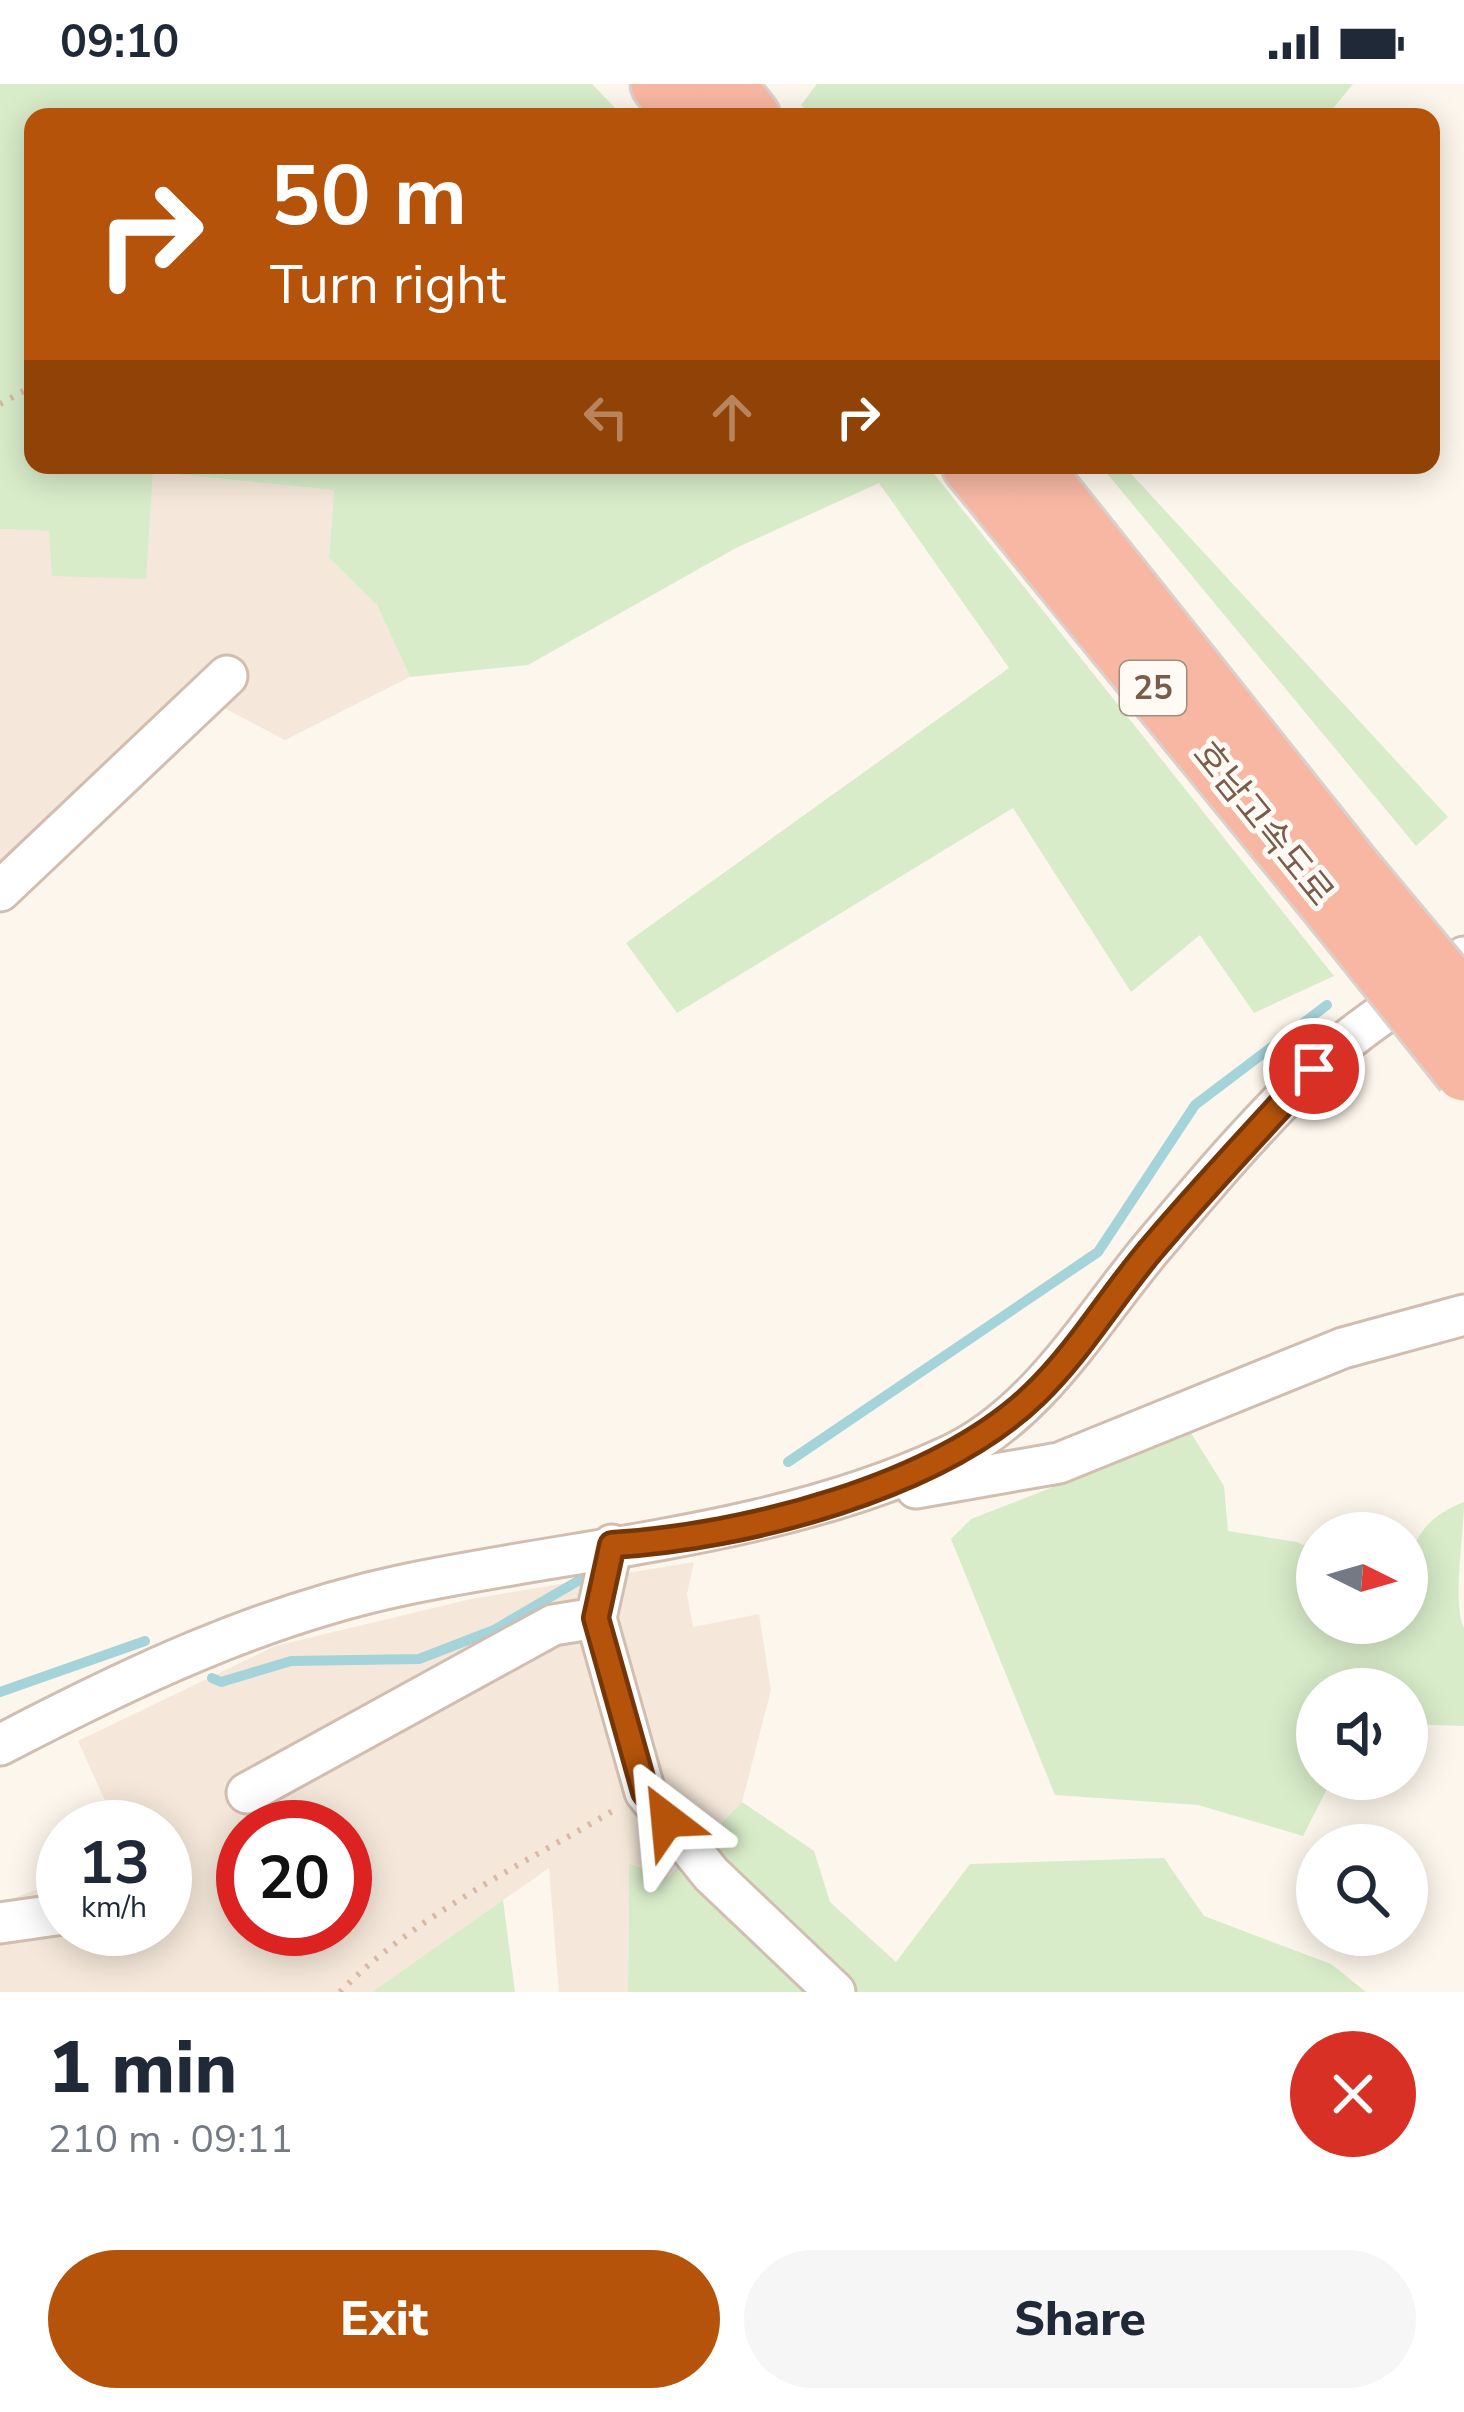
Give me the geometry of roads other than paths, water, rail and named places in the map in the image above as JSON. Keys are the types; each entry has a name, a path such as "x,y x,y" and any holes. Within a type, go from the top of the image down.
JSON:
{"highway":[{"path":"660,84 680,108"},
{"path":"725,84 745,108"},
{"name":"호남고속도로","path":"978,474 1344,891 1464,1003"},
{"name":"호남고속도로","path":"1037,474 1344,891 1464,1072"}],"street":[{"path":"0,891 227,676"},
{"path":"827,1503 952,1456 1035,1394 1154,1245 1314,1069 1464,957"},
{"path":"0,1744 162,1666 289,1614 401,1586 612,1545 658,1542 827,1503 1059,1462 1343,1348 1464,1315"},
{"path":"612,1545 596,1618 645,1792 711,1874 835,1992"},
{"path":"247,1793 553,1625 596,1618"},
{"path":"0,1923 36,1918"}],"waterway":[{"path":"788,1462 1098,1252 1195,1105 1327,1005"},
{"path":"212,1678 221,1682 291,1661 419,1659 494,1630 595,1571"},
{"path":"0,1692 145,1641"}]}
